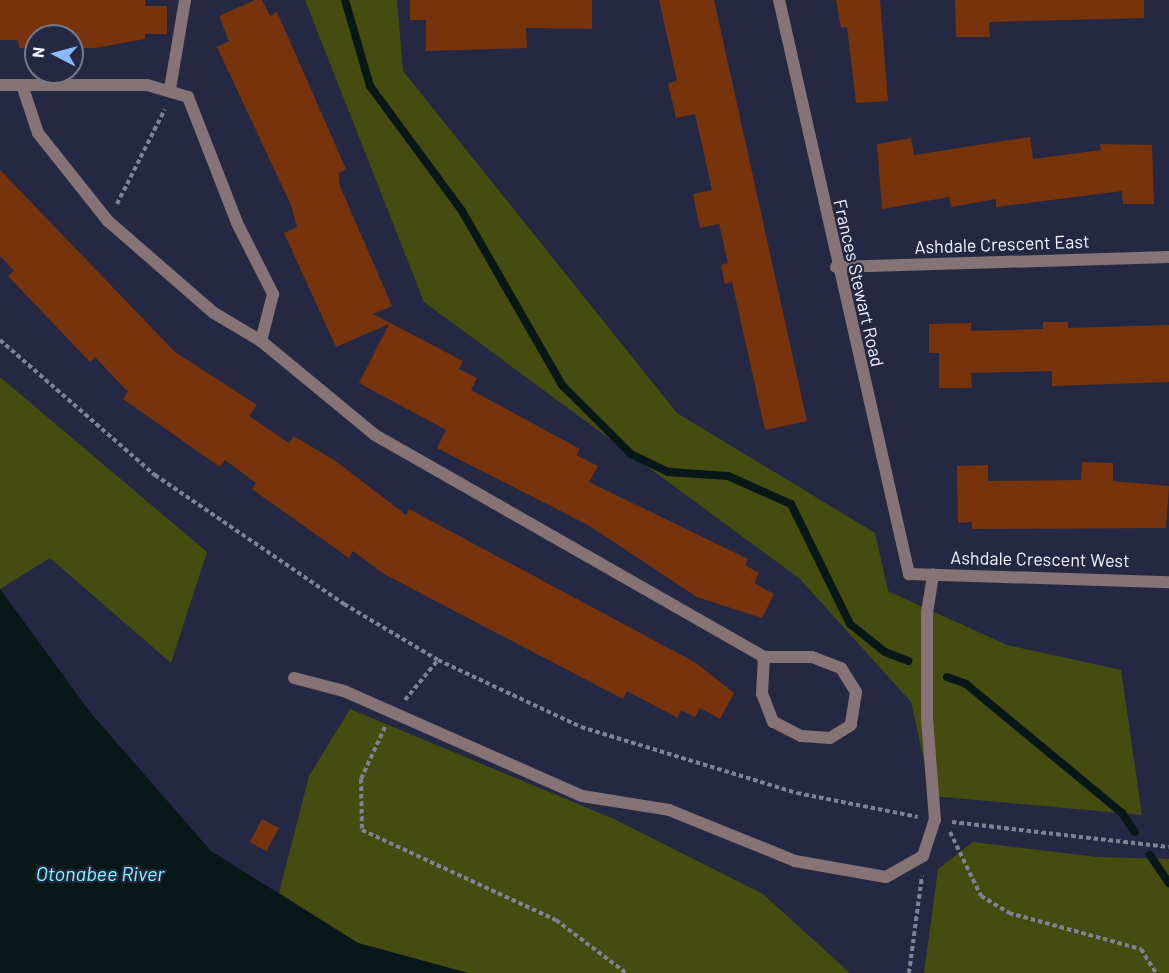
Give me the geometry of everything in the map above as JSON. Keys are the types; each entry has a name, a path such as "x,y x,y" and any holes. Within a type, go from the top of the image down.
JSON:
{"street":[{"path":"170,89 185,0"},
{"name":"Frances Stewart Road","path":"779,0 836,267 909,574"},
{"path":"0,85 170,89 188,97 237,223 273,294 261,341"},
{"path":"21,86 38,132 108,221 214,314 261,341 375,435 764,657 813,657 841,668 856,692 851,725 830,738 801,736 773,722 762,694 764,657"},
{"name":"Ashdale Crescent East","path":"836,267 1169,257"},
{"name":"Ashdale Crescent West","path":"909,574 1169,582"},
{"path":"294,678 394,714 582,796 669,810 795,861 886,877 923,856 935,820 927,719 927,613 933,574"}],"path":[{"path":"108,221 165,110 170,89"},
{"path":"0,340 155,475 344,604 438,660 581,727 797,794 935,820"},
{"path":"438,660 394,714 361,779 362,830 556,920 626,973"},
{"path":"1156,973 1142,948 1009,913 981,896 945,821 1166,847"},
{"path":"909,973 923,856"}],"green space":[{"path":"305,0 397,0 403,71 677,413 875,533 888,591 1007,645 1121,670 1142,815 932,796 911,702 800,579 424,302"},
{"path":"0,377 207,552 171,663 50,558 0,589"},
{"path":"350,709 614,819 763,894 850,973 468,973 358,943 279,893 309,776"},
{"path":"973,842 1098,857 1169,859 1169,973 924,973 938,869"}],"water":[{"name":"Otonabee River","path":"0,589 90,712 211,851 358,943 468,973 0,973"}],"building":[{"path":"0,0 145,0 145,6 167,6 167,34 145,34 145,39 84,48 84,24 24,24 24,48 19,48 18,40 0,40"},
{"path":"255,0 262,0 270,16 277,12 346,169 339,173 339,184 392,306 373,314 463,361 459,369 477,378 471,390 580,449 576,455 598,466 589,482 748,559 745,565 759,573 754,583 774,594 762,618 697,597 588,525 437,448 446,430 359,383 389,324 336,347 284,233 297,227 291,205 217,47 229,41 219,16"},
{"path":"410,0 592,0 592,29 526,28 527,48 426,51 426,20 410,20"},
{"path":"659,0 714,0 807,421 765,430 732,282 725,284 721,265 728,263 719,224 700,228 693,194 712,190 695,114 676,118 668,83 677,81"},
{"path":"836,0 880,0 888,101 856,103 847,27 841,28"},
{"path":"955,0 1144,0 1144,18 989,22 990,37 956,37"},
{"path":"1030,137 1033,159 1101,150 1100,144 1152,145 1154,204 1123,204 1122,191 996,207 996,199 951,207 949,197 882,209 877,144 911,138 914,155"},
{"path":"0,170 175,352 257,405 249,416 289,443 294,436 337,462 406,515 409,509 696,663 734,693 720,719 700,708 695,717 681,710 678,718 627,691 623,699 384,574 353,551 349,558 252,489 256,483 225,460 220,467 123,399 128,392 95,357 90,362 8,276 14,271 0,256"},
{"path":"1043,322 1068,322 1068,328 1169,325 1169,382 1052,386 1052,371 971,373 972,388 939,388 939,353 929,353 929,324 971,323 971,331 1043,329"},
{"path":"1082,462 1113,463 1113,481 1169,486 1166,528 972,529 972,522 958,523 957,466 988,465 988,481 1081,480"},
{"path":"262,819 279,828 267,851 250,842"}],"waterway":[{"path":"345,0 370,86 462,211 562,385 631,454 668,472 728,476 791,504 850,624 885,652 908,661"},
{"path":"947,677 966,684 1122,813 1135,832"},
{"path":"1150,855 1169,883"}]}
